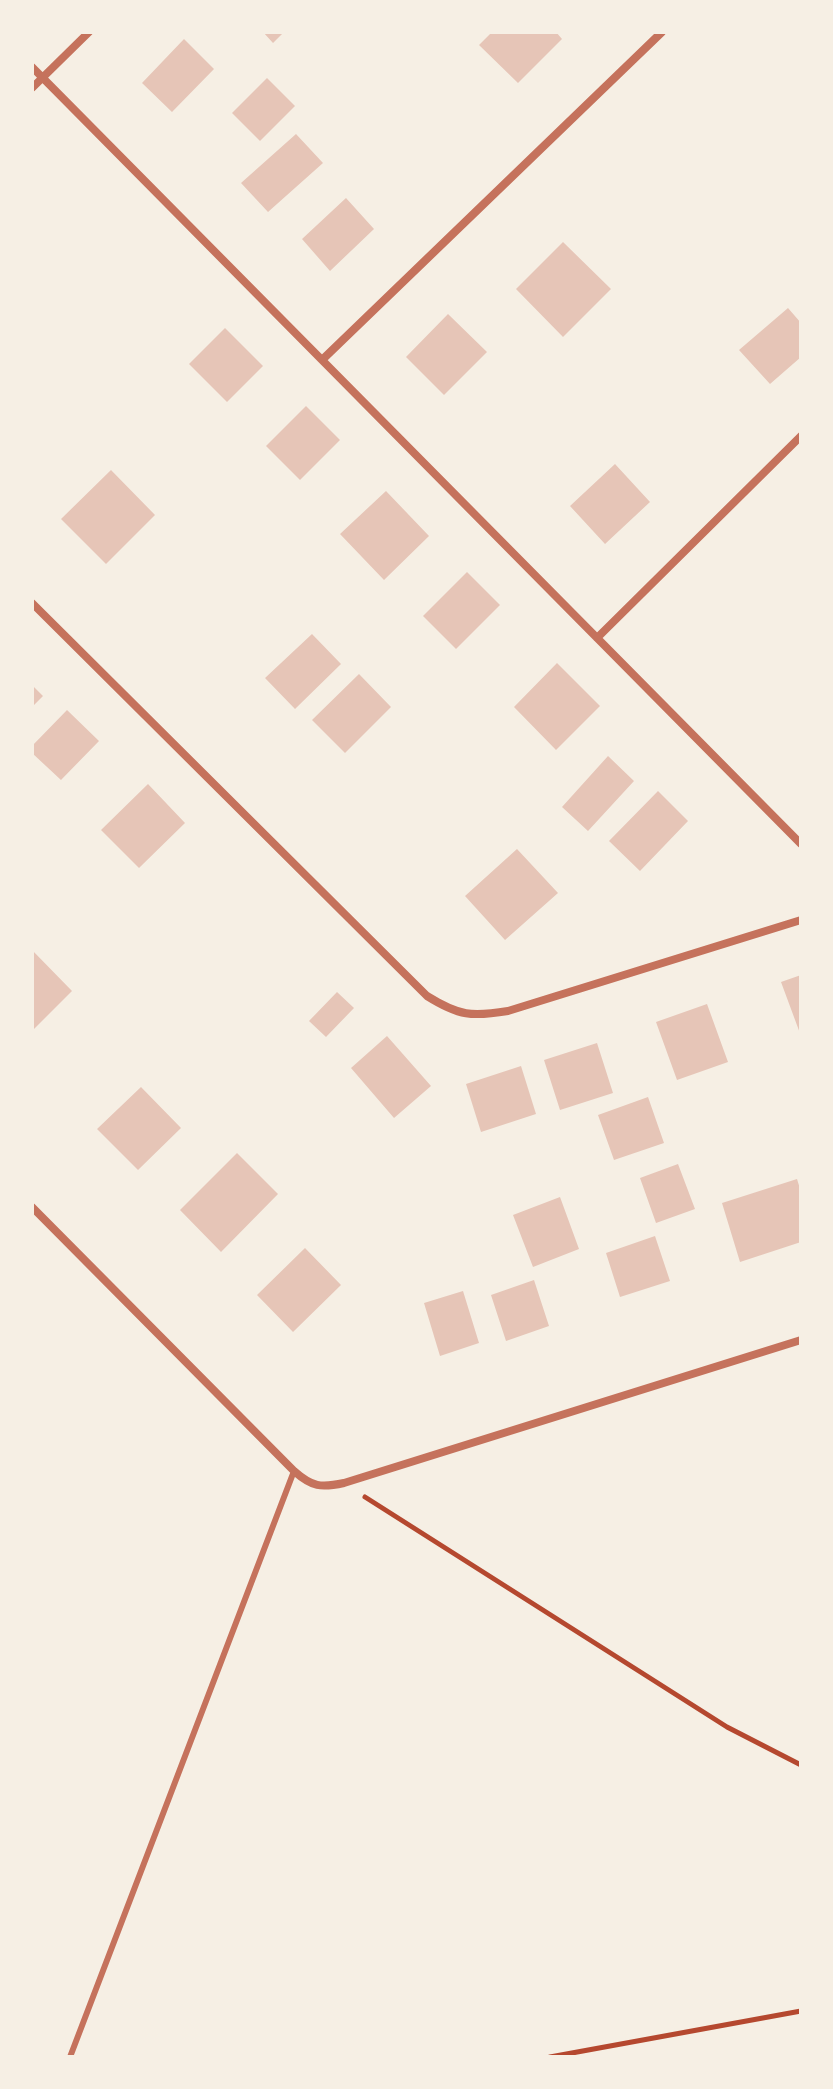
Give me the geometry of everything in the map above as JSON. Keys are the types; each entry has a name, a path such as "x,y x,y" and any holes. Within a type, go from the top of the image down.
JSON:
{"street":[{"path":"32,88 89,32"},
{"path":"322,360 662,32"},
{"path":"32,67 801,844"},
{"path":"597,638 801,436"},
{"path":"32,603 427,996 448,1009 484,1015 508,1011 801,920"},
{"path":"32,1207 294,1471 306,1482 317,1486 344,1483 801,1340"}],"lane":[{"path":"70,2057 294,1471"}],"path":[{"path":"344,1483 727,1727 801,1765"},
{"path":"550,2057 801,2011"}],"building":[{"path":"263,32 284,32 273,43"},
{"path":"492,32 556,32 562,39 518,83 479,45"},
{"path":"184,39 214,69 172,112 142,83"},
{"path":"267,78 295,106 260,141 232,113"},
{"path":"296,134 323,163 268,212 241,183"},
{"path":"346,198 374,229 330,271 302,239"},
{"path":"563,242 611,289 563,337 516,289"},
{"path":"788,308 801,323 801,357 770,384 739,350"},
{"path":"448,314 487,352 444,395 406,357"},
{"path":"225,328 263,366 227,402 189,364"},
{"path":"306,406 340,440 300,480 266,446"},
{"path":"615,464 650,502 605,544 570,506"},
{"path":"111,470 155,515 106,564 61,519"},
{"path":"386,491 429,536 384,580 340,534"},
{"path":"467,572 500,605 456,649 423,616"},
{"path":"312,634 341,664 295,709 265,678"},
{"path":"557,663 600,706 556,750 514,707"},
{"path":"359,674 391,707 345,753 312,720"},
{"path":"32,685 43,696 32,707"},
{"path":"67,710 99,741 61,780 32,753 32,746"},
{"path":"608,756 634,781 588,831 562,807"},
{"path":"148,784 185,823 139,868 101,830"},
{"path":"658,791 688,821 640,871 609,841"},
{"path":"517,849 558,893 505,940 465,896"},
{"path":"32,950 72,991 32,1031"},
{"path":"801,975 801,1036 781,982"},
{"path":"337,992 354,1008 326,1037 309,1021"},
{"path":"707,1004 728,1062 677,1080 656,1022"},
{"path":"387,1036 431,1086 394,1118 351,1068"},
{"path":"597,1043 613,1093 560,1110 544,1060"},
{"path":"521,1066 536,1114 481,1132 466,1084"},
{"path":"141,1087 181,1128 138,1170 97,1129"},
{"path":"648,1097 664,1143 614,1160 598,1115"},
{"path":"237,1153 278,1194 221,1252 180,1210"},
{"path":"678,1164 695,1209 656,1223 640,1178"},
{"path":"797,1179 801,1192 801,1242 740,1262 722,1203"},
{"path":"560,1197 579,1249 533,1267 513,1215"},
{"path":"655,1236 670,1281 620,1297 606,1253"},
{"path":"305,1248 341,1285 293,1332 257,1295"},
{"path":"534,1280 549,1326 506,1341 491,1295"},
{"path":"463,1291 479,1343 440,1356 424,1303"}]}
